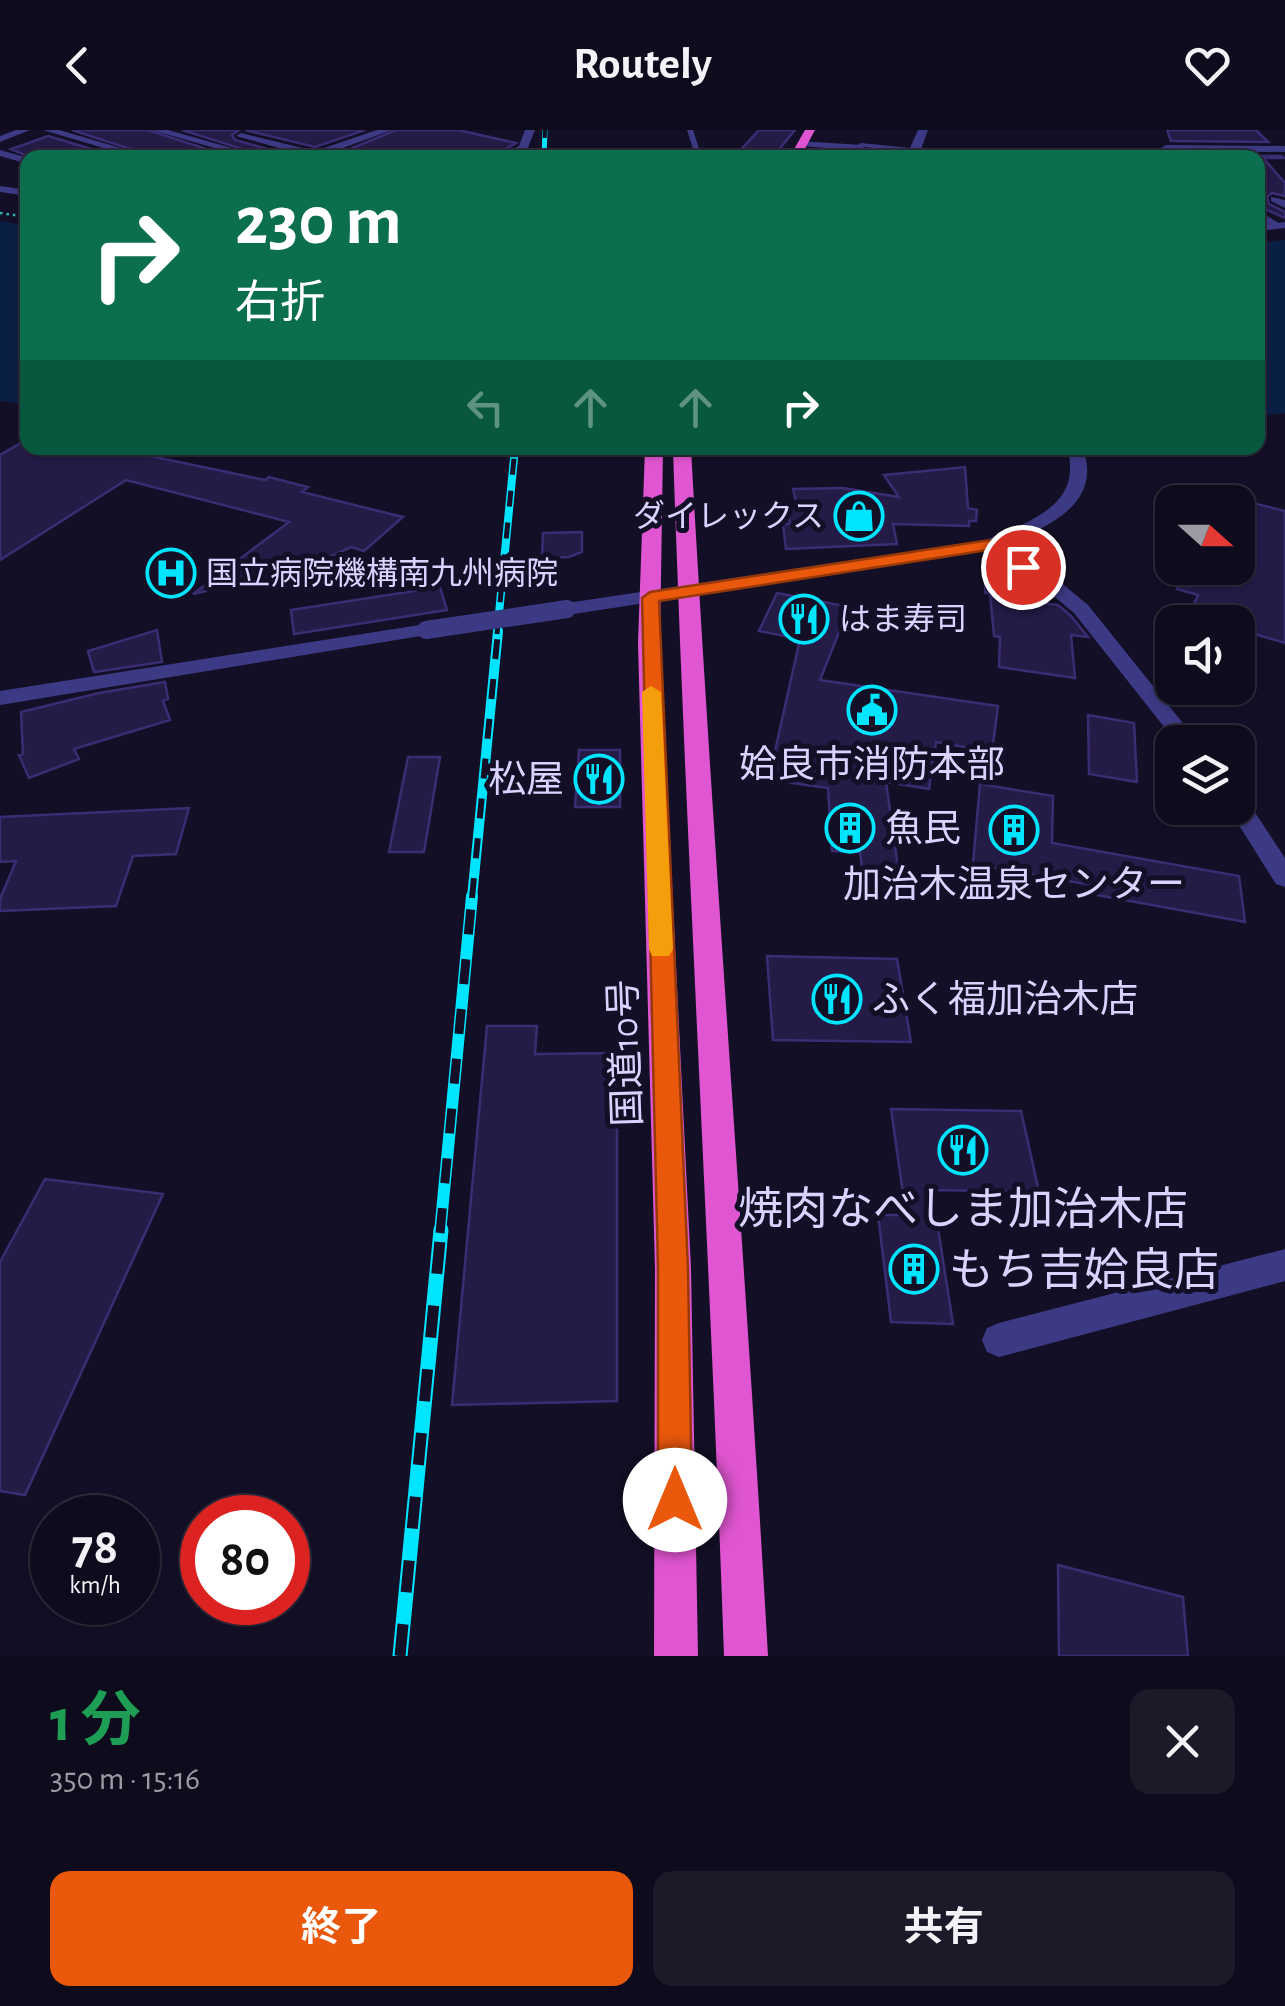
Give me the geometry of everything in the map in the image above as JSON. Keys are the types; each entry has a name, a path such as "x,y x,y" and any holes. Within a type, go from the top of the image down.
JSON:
{"highway":[{"path":"798,150 810,130"},
{"path":"819,150 828,130"},
{"name":"国道10号","path":"668,455 686,592 728,1269 746,1656"},
{"name":"国道10号","path":"668,455 650,598 673,1269 676,1656"}],"street":[{"path":"0,140 25,130"},
{"path":"48,130 121,150"},
{"path":"157,130 233,150"},
{"path":"327,150 387,130"},
{"path":"847,130 863,150"},
{"path":"233,134 288,150"},
{"path":"803,142 858,150"},
{"path":"1168,150 1285,149"},
{"path":"0,698 990,545 1034,526 1073,497 1082,474 1077,455"},
{"path":"990,545 1046,580 1081,608 1174,725"},
{"path":"1251,825 1285,878"},
{"path":"999,1340 1285,1265"}],"water":[{"path":"0,221 20,225 20,403 0,401"},
{"path":"1285,240 1285,413 1265,415 1265,242"}],"building":[{"path":"72,130 148,130 209,150 133,150"},
{"path":"182,130 239,130 232,135 235,140 271,150 246,150"},
{"path":"245,130 365,130 315,147"},
{"path":"396,130 458,130 516,143 504,150 348,150"},
{"path":"759,130 795,130 779,150 741,150"},
{"path":"1167,130 1256,130 1268,142 1171,141"},
{"path":"48,136 95,150 20,153 11,149"},
{"path":"1265,160 1285,183 1285,196 1272,193 1267,197 1269,204 1285,212 1285,218 1265,209"},
{"path":"20,444 20,455 146,455 265,480 269,477 308,487 302,492 403,517 364,551 351,547 325,559 310,555 290,572 193,594 289,522 126,480 0,560 0,455"},
{"name":"ダイレックス","path":"965,467 968,508 977,510 976,521 969,521 969,526 893,524 897,544 786,549 783,524 790,524 787,509 798,509 793,489 843,488 899,497 884,475"},
{"path":"1255,504 1285,511 1285,643 1255,634 1255,605 1194,605 1198,595 1177,589 1179,585 1255,585"},
{"path":"582,532 582,552 569,557 542,558 543,533"},
{"path":"986,569 1010,572 1009,582 1031,585 1032,602 1058,605 1071,616 1088,637 1071,635 1075,678 999,667 1000,637 994,636 990,593 985,593"},
{"path":"440,587 447,610 294,634 291,610"},
{"path":"777,593 849,607 820,680 998,706 992,752 936,742 929,789 886,782 898,868 862,867 860,852 832,851 828,788 750,777 756,749 775,751 800,639 759,631"},
{"path":"157,630 162,662 94,672 88,651"},
{"path":"165,682 168,699 163,701 170,720 74,749 79,759 29,778 19,755 23,754 21,712"},
{"path":"1088,715 1134,723 1137,782 1089,774"},
{"name":"松屋","path":"579,750 620,750 620,807 575,807"},
{"path":"408,757 440,757 424,852 389,852"},
{"path":"980,784 1053,796 1052,843 1239,876 1245,922 1091,894 1091,885 973,864"},
{"path":"189,808 176,854 133,856 116,906 0,911 0,899 16,861 0,862 0,817"},
{"name":"ふく福加治木店","path":"767,956 897,959 911,1042 773,1040"},
{"path":"487,1026 537,1026 535,1054 617,1053 617,1401 452,1405"},
{"path":"891,1109 1021,1111 1039,1192 932,1190 953,1324 891,1322 878,1215 906,1215"},
{"path":"45,1179 163,1194 25,1495 0,1491 0,1262"},
{"path":"1058,1565 1183,1597 1188,1656 1059,1656"}],"railway":[{"path":"544,150 545,130"},
{"path":"497,634 514,455"},
{"path":"472,898 498,631"},
{"path":"440,1233 472,896"},
{"path":"400,1656 441,1230"}],"slow traffic":[{"path":"651,692 661,949"}],"place":[{"name":"ダイレックス","path":"859,516"},
{"name":"国立病院機構南九州病院","path":"171,573"},
{"name":"はま寿司","path":"804,619"},
{"name":"姶良市消防本部","path":"872,710"},
{"name":"松屋","path":"599,779"},
{"name":"魚民","path":"850,828"},
{"name":"加治木温泉センター","path":"1014,830"},
{"name":"ふく福加治木店","path":"837,999"},
{"name":"焼肉なべしま加治木店","path":"963,1150"},
{"name":"もち吉姶良店","path":"914,1269"}],"route":[{"path":"675,1500 673,1269 650,598 990,545 1023,567"}]}
